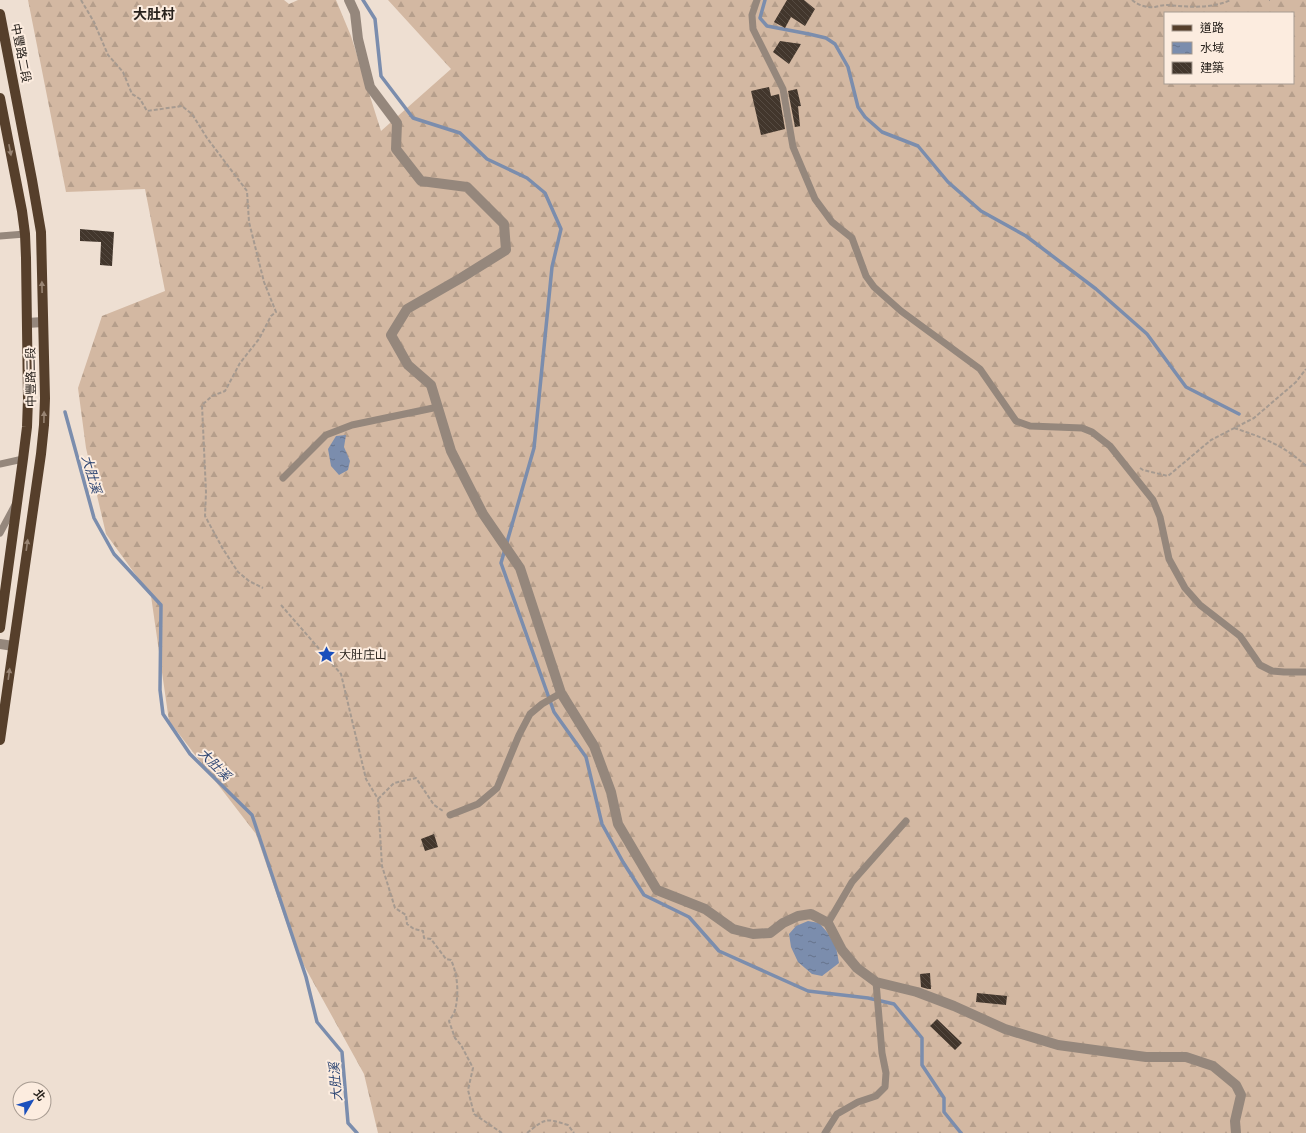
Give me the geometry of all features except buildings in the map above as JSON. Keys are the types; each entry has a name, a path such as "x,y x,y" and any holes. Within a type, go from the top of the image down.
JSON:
{"main road":[{"name":"中豐路二段","path":"0,14 41,232 45,398 44,425 0,740"},
{"name":"中豐路二段","path":"0,98 22,211 25,234 28,399 27,427 0,628"}],"street":[{"path":"349,0 355,13 358,39 370,87 398,123 396,149 421,181 467,188 504,224 506,250 407,309 391,336 408,365 431,385 451,451 483,514 520,568 561,693 594,746 611,792 618,824 657,890 705,909 733,928 753,934 770,933 783,923 798,916 811,914 828,923 842,950 857,968 877,987 917,992 954,1006 1005,1030 1058,1045 1146,1057 1186,1056 1213,1066 1236,1085 1241,1095 1235,1121 1236,1133"},
{"path":"27,323 43,322"},
{"path":"0,644 13,646"}],"lane":[{"path":"757,0 752,15 753,29 783,89 793,147 815,199 832,222 852,238 866,276 874,287 901,311 980,369 1016,421 1030,426 1082,428 1092,432 1110,446 1153,500 1160,517 1169,559 1185,588 1200,605 1240,636 1260,665 1272,671 1306,672"},
{"path":"0,236 25,234"},
{"path":"283,478 326,436 352,425 438,407"},
{"path":"0,464 23,459"},
{"path":"0,533 18,499"},
{"path":"450,815 478,804 497,788 519,735 530,714 542,704 561,693"},
{"path":"828,923 852,882 906,821"},
{"path":"825,1133 837,1114 858,1102 876,1096 885,1087 886,1073 882,1053 877,987"}],"path":[{"path":"81,0 94,22 108,55 123,72 132,94 140,99 147,111 182,106 192,114 207,138 246,191 249,222 264,282 276,312 271,316 260,339 240,363 225,391 212,396 202,405 206,492 205,516 223,549 238,572 249,581 263,588"},
{"path":"1132,0 1139,5 1152,8 1164,5 1192,7 1208,6 1231,0"},
{"path":"1138,466 1143,470 1168,476 1211,440 1254,418 1296,382 1306,369"},
{"path":"1234,428 1266,439 1296,457 1306,466"},
{"path":"281,605 341,674 366,779 378,799 382,866 395,908 406,915 407,924 414,929 423,931 424,938 432,939 446,959 451,960 455,967 457,987 455,1010 449,1021 455,1038 461,1045 473,1068 468,1090 474,1114 502,1133"},
{"path":"378,799 394,783 416,778 434,805 450,815"},
{"path":"528,1133 542,1121 552,1120 568,1124 574,1133"}],"green space":[{"path":"28,0 284,0 289,4 298,0 336,0 351,36 381,131 451,69 388,0 1306,0 1306,1133 378,1133 364,1074 296,951 256,834 169,721 151,596 106,534 86,448 78,388 102,316 165,291 145,189 66,192"}],"water":[{"path":"346,435 344,447 350,461 348,470 339,475 331,466 328,449 336,436"},
{"path":"808,921 819,923 827,932 836,947 839,963 822,976 812,974 798,962 791,947 789,934 796,926"}],"waterway":[{"path":"363,0 375,19 381,76 413,118 460,133 487,159 527,178 545,193 561,229 552,267 534,448 501,563 554,712 586,757 602,824 623,862 644,895 689,917 719,951 808,991 868,998 894,1004 922,1038 922,1065 944,1098 944,1112 961,1133"},
{"path":"765,0 760,18 767,26 826,38 835,44 848,67 858,107 865,117 882,132 918,146 948,182 981,211 1026,236 1096,289 1147,334 1186,387 1239,414"},
{"name":"大肚溪","path":"65,412 94,518 114,554 161,605 160,690 163,714 190,754 252,815 306,977 317,1022 342,1052 348,1123 357,1133"}],"place":[{"name":"大肚庄山","path":"326,655"}],"district":[{"name":"大肚村","path":"154,14"}]}
